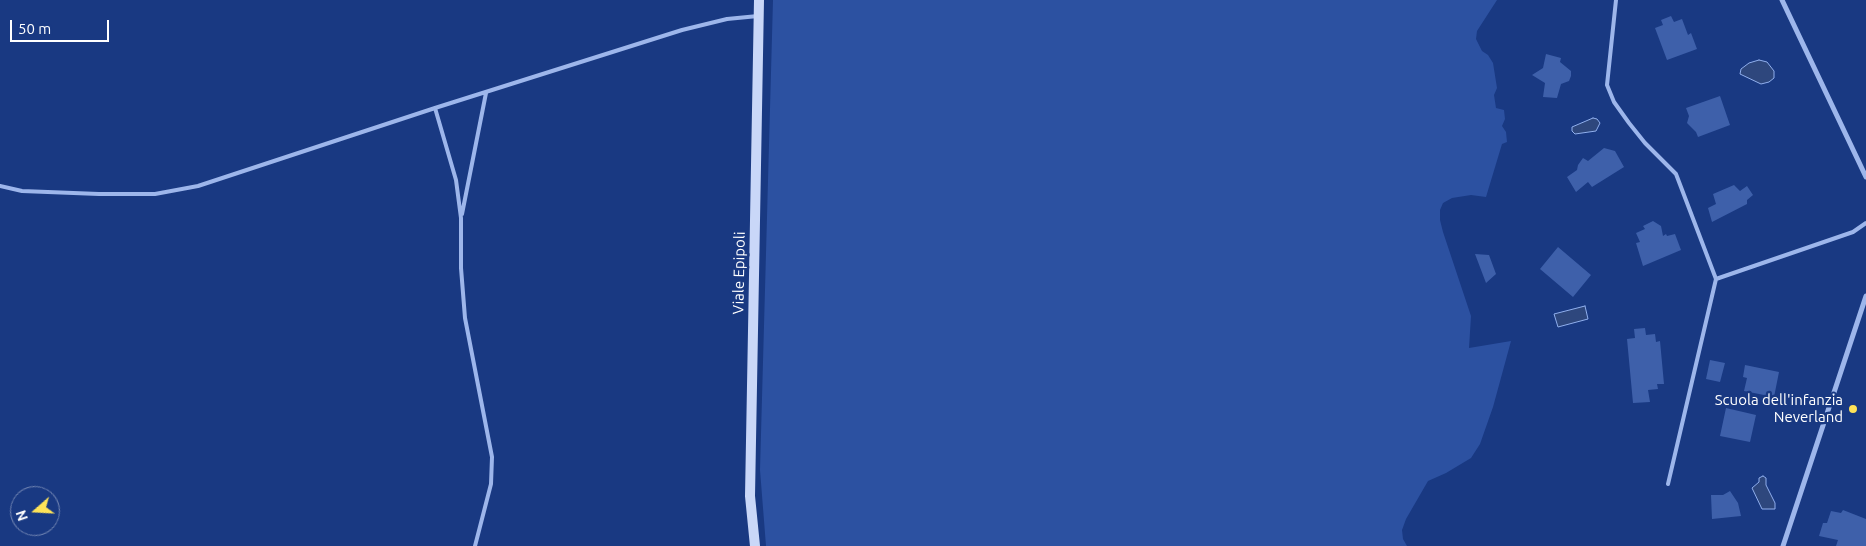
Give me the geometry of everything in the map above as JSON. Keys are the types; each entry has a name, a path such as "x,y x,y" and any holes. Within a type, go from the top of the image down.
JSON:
{"main road":[{"name":"Viale Epipoli","path":"755,546 750,496 759,0"}],"street":[{"path":"1782,0 1866,177"},
{"path":"1783,546 1866,296"}],"lane":[{"path":"1616,0 1607,85 1614,102 1628,123 1676,174 1716,279 1668,484"},
{"path":"0,186 22,191 155,194 198,186 435,108 682,30 727,19 758,16"},
{"path":"461,218 486,93"},
{"path":"435,108 456,180 461,218 461,268 465,318 492,457 491,484 475,546"},
{"path":"1716,279 1852,232 1866,223"}],"shaded area":[{"path":"773,0 1497,0 1477,31 1476,39 1482,51 1488,55 1493,63 1497,88 1494,95 1496,108 1504,110 1505,119 1502,126 1506,132 1507,142 1502,144 1486,197 1471,195 1452,198 1443,203 1440,210 1440,220 1471,316 1469,348 1511,341 1493,407 1480,444 1471,458 1428,481 1406,519 1402,530 1403,539 1407,546 766,546 760,470"},
{"path":"1759,60 1767,62 1774,71 1774,78 1769,82 1761,84 1740,74 1741,69 1749,63"},
{"path":"1593,118 1597,119 1600,123 1596,131 1575,134 1572,131 1572,127"},
{"path":"1585,306 1588,319 1558,327 1554,314"},
{"path":"1763,476 1766,478 1766,485 1775,503 1775,509 1762,509 1752,488 1759,482 1759,478"}],"building":[{"path":"1671,16 1674,22 1682,19 1688,35 1691,33 1697,49 1667,60 1655,28 1663,25 1661,20"},
{"path":"1546,54 1561,58 1560,62 1571,71 1569,81 1561,84 1557,98 1543,97 1545,83 1532,75 1543,68"},
{"path":"1720,96 1730,125 1698,137 1696,132 1687,123 1689,116 1686,108"},
{"path":"1604,148 1615,151 1624,167 1592,187 1588,182 1576,192 1567,177 1577,170 1583,158 1588,161"},
{"path":"1734,185 1740,191 1747,186 1753,195 1747,200 1747,204 1712,222 1708,208 1716,204 1713,194"},
{"path":"1653,221 1661,226 1663,236 1675,234 1681,250 1643,266 1636,243 1640,242 1636,233 1645,229 1643,226"},
{"path":"1558,247 1591,275 1573,297 1540,269"},
{"path":"1475,254 1489,255 1496,274 1486,283"},
{"path":"1645,328 1646,335 1655,334 1656,342 1660,341 1664,384 1657,384 1658,389 1648,390 1650,402 1633,403 1627,339 1635,338 1634,329"},
{"path":"1710,360 1725,363 1720,382 1706,379"},
{"path":"1745,365 1779,372 1774,397 1744,391 1747,378 1743,377"},
{"path":"1726,408 1756,415 1750,442 1720,436"},
{"path":"1730,491 1738,503 1741,516 1712,519 1711,495 1723,495"},
{"path":"1843,510 1866,519 1866,546 1836,546 1838,540 1819,536 1823,523 1827,523 1831,511 1841,513"}],"place":[{"name":"Scuola dell'infanzia Neverland","path":"1853,409"}]}
